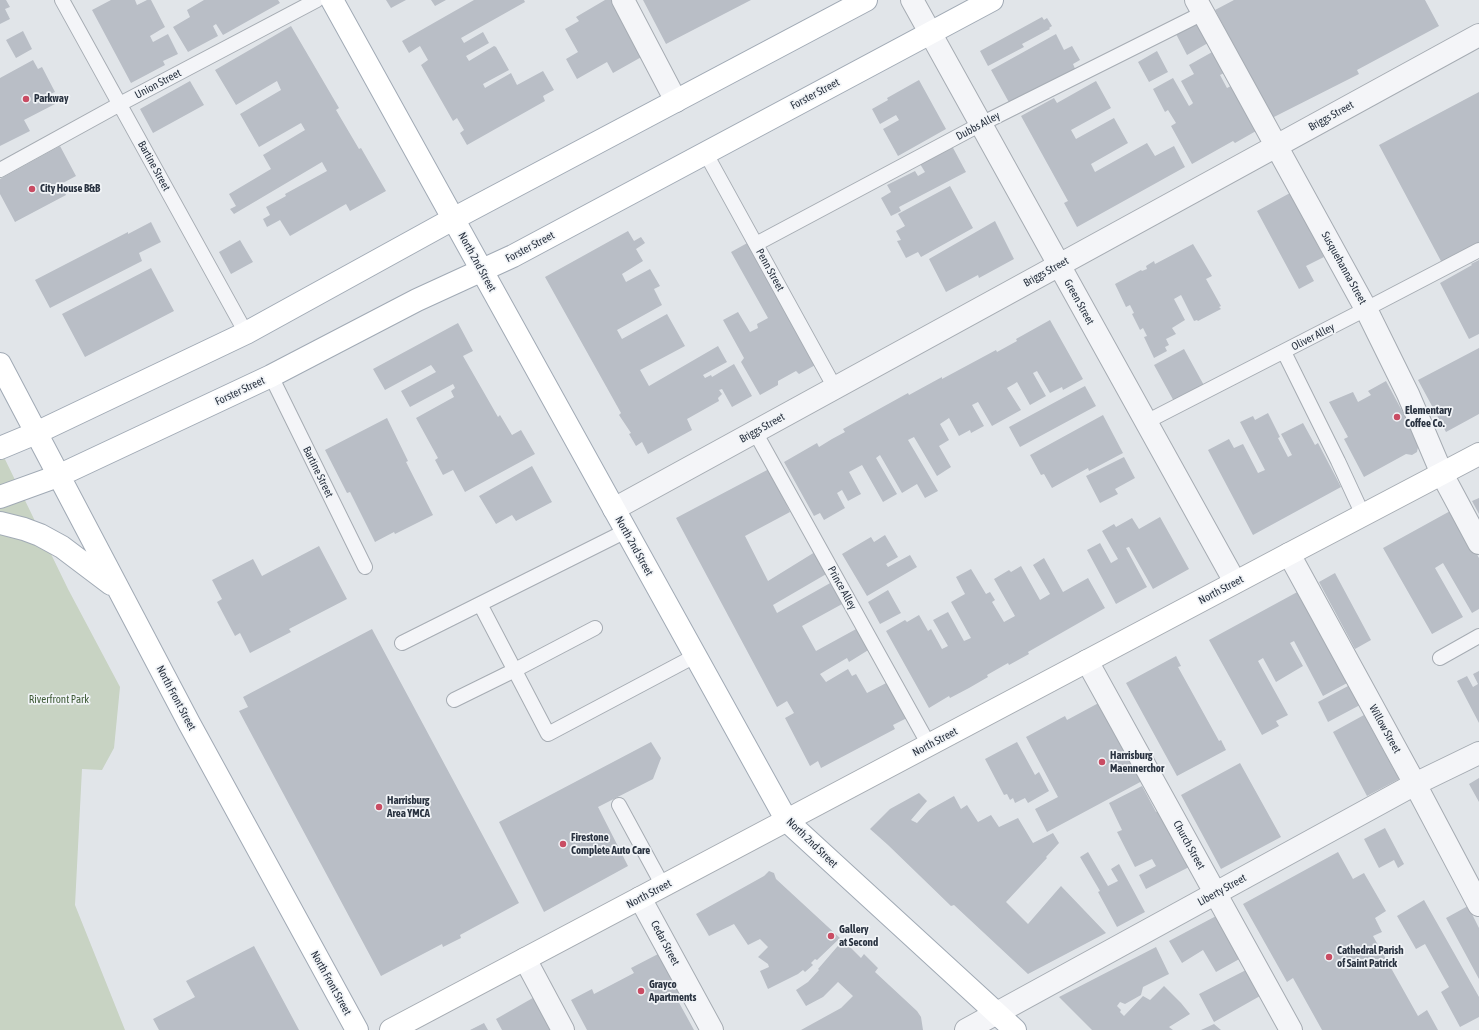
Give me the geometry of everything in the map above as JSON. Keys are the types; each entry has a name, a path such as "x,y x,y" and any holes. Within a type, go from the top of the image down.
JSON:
{"main road":[{"name":"North 2nd Street","path":"332,0 787,821 1015,1030"},
{"path":"0,448 36,433 246,333 453,219 866,0"},
{"name":"Forster Street","path":"0,497 58,476 271,376 417,300 513,256 705,152 992,0"},
{"name":"North Front Street","path":"0,364 189,723 357,1030"},
{"name":"North Street","path":"391,1030 1479,454"},
{"path":"0,523 24,529 51,541 83,562 120,591"}],"street":[{"path":"623,0 676,101"},
{"name":"Green Street","path":"912,0 1058,266 1235,582"},
{"name":"Susquehanna Street","path":"1199,6 1366,309 1408,394 1442,474 1479,543"},
{"name":"Briggs Street","path":"614,509 1479,35"},
{"name":"Willow Street","path":"1289,554 1479,904"},
{"name":"Church Street","path":"1087,661 1291,1030"},
{"name":"Liberty Street","path":"966,1030 1415,784 1479,753"},
{"name":"Cedar Street","path":"640,898 712,1030"},
{"path":"525,959 563,1030"}],"lane":[{"name":"Bartine Street","path":"62,0 246,333"},
{"name":"Union Street","path":"0,170 120,104 317,0"},
{"name":"Dubbs Alley","path":"756,244 1199,6"},
{"name":"Penn Street","path":"705,152 835,388"},
{"name":"Oliver Alley","path":"1146,422 1479,250"},
{"path":"1284,352 1338,461 1362,515"},
{"name":"Bartine Street","path":"271,376 365,567"},
{"name":"Prince Alley","path":"755,432 929,745"},
{"path":"402,643 626,532"},
{"path":"480,604 548,734 695,656"},
{"path":"454,700 596,628"},
{"path":"1440,658 1479,636"},
{"path":"619,805 663,886"}],"green space":[{"name":"Riverfront Park","path":"0,449 68,589 120,687 114,748 102,770 82,769 75,905 125,1030 0,1030"}],"building":[{"path":"0,0 6,0 10,7 5,9 10,19 0,24"},
{"path":"111,0 135,0 137,5 147,0 151,0 165,27 150,36 153,42 168,34 178,54 163,61 165,65 131,83 92,10"},
{"path":"204,0 278,0 280,3 223,35 216,24 213,26 218,36 188,52 173,27 190,17 187,10"},
{"path":"386,0 406,0 391,8"},
{"path":"431,0 446,0 435,6"},
{"path":"474,0 524,0 525,2 461,38 464,43 483,32 489,43 466,56 469,61 494,46 509,70 483,84 485,88 511,73 517,85 543,71 554,90 543,96 545,101 467,145 460,133 464,130 457,118 453,121 421,65 428,60 420,46 409,53 402,41"},
{"path":"605,0 614,0 645,55 613,73 607,62 577,79 566,59 578,52 565,29 579,21 576,17"},
{"path":"643,0 751,0 666,44"},
{"path":"1234,0 1425,0 1439,26 1357,70 1359,74 1272,118 1215,10"},
{"path":"1042,17 1044,20 1047,18 1052,26 1049,28 1050,29 1022,44 1024,47 988,66 980,51"},
{"path":"1197,23 1208,43 1187,55 1176,34"},
{"path":"291,26 339,108 336,110 359,149 361,148 386,191 350,211 346,204 290,236 280,220 267,227 263,219 270,215 266,207 286,196 285,194 327,171 322,162 234,214 230,209 236,206 229,194 271,169 263,155 305,130 301,123 259,147 240,114 281,90 277,81 236,105 215,70"},
{"path":"23,31 32,49 16,58 6,40"},
{"path":"1056,34 1064,50 1072,46 1080,60 1073,64 1076,71 1011,106 991,70"},
{"path":"1157,51 1168,72 1149,82 1138,62"},
{"path":"1214,51 1226,72 1220,75 1227,88 1231,86 1256,131 1235,143 1233,141 1192,164 1171,126 1176,123 1168,110 1165,112 1153,89 1173,78 1189,106 1193,103 1181,81 1194,74 1189,65"},
{"name":"Parkway","path":"33,60 38,69 42,67 55,92 50,94 55,104 24,120 30,131 0,146 0,78"},
{"path":"919,80 946,129 898,156 883,129 899,120 896,115 880,124 872,109 888,100 887,98"},
{"path":"190,81 204,105 153,133 140,109"},
{"path":"1096,81 1111,108 1071,130 1076,139 1114,118 1128,143 1091,164 1095,172 1147,143 1155,156 1174,146 1185,167 1077,227 1064,203 1068,201 1021,116 1054,98 1057,103"},
{"path":"1479,92 1479,243 1442,263 1379,145"},
{"name":"City House B&B","path":"60,146 76,176 61,184 66,195 15,222 0,194 0,179"},
{"path":"952,146 966,172 899,207 901,211 891,216 881,198 891,192 887,185 915,171 918,176 925,172 920,164"},
{"path":"950,186 973,228 921,257 918,252 906,258 897,241 901,240 896,231 905,226 898,214"},
{"path":"1290,193 1324,257 1306,266 1314,281 1299,289 1257,211"},
{"path":"995,221 1014,259 979,278 978,275 946,292 929,259"},
{"path":"151,222 161,242 139,253 142,261 50,308 35,280 128,232 128,234"},
{"path":"628,231 634,241 641,237 645,243 636,249 643,261 622,274 626,282 650,269 660,286 654,289 662,305 617,330 622,339 667,314 685,346 640,370 649,386 718,346 727,362 703,375 705,378 711,375 712,377 734,364 752,396 732,407 722,389 719,390 722,394 718,398 719,401 687,419 692,430 648,454 642,442 636,446 629,434 631,433 619,415 621,413 545,277"},
{"path":"240,240 253,262 231,274 219,252"},
{"path":"751,241 819,363 799,374 796,371 778,381 778,385 760,395 741,362 744,358 723,320 738,312 750,332 758,328 757,324 768,318 731,252"},
{"path":"1193,244 1212,276 1206,279 1221,306 1219,307 1221,309 1198,321 1194,321 1181,295 1174,299 1185,320 1172,328 1176,334 1166,339 1169,345 1165,347 1167,351 1154,358 1144,337 1147,336 1143,328 1140,330 1132,314 1134,313 1130,305 1126,307 1115,284 1141,270 1147,269 1146,266 1154,261 1155,264"},
{"path":"1479,260 1479,334 1469,339 1440,283"},
{"path":"151,268 174,311 85,357 62,314"},
{"path":"1050,320 1083,379 1063,390 1062,387 1050,393 1037,371 1033,373 1046,396 1030,405 1017,382 1007,388 1021,410 992,426 978,402 972,405 984,426 971,433 970,430 959,436 949,418 940,424 949,440 939,446 951,467 937,476 914,437 908,440 938,491 925,498 917,484 902,493 880,455 876,458 897,494 883,502 862,465 849,472 861,494 848,501 842,490 837,493 845,508 824,520 820,513 814,516 784,462 817,443 819,447 845,432 843,429 908,393 909,395 942,377 942,379 996,350 997,352 1017,341 1016,339"},
{"path":"458,323 473,351 463,356 498,417 500,415 512,435 521,430 535,454 465,492 453,470 443,475 435,460 438,458 416,418 454,397 451,391 455,388 453,384 410,407 401,391 436,372 431,365 385,390 373,369"},
{"path":"1479,348 1479,414 1446,432 1418,380"},
{"path":"1184,349 1206,389 1176,405 1154,365"},
{"path":"1386,381 1421,446 1418,447 1417,452 1412,455 1406,454 1364,477 1344,439 1348,437 1329,402 1353,392 1358,402 1371,395 1368,391"},
{"path":"1085,386 1096,406 1020,447 1009,427"},
{"path":"1268,413 1280,437 1278,438 1288,457 1292,455 1281,434 1303,423 1315,445 1318,443 1341,487 1253,535 1208,450 1229,439 1234,448 1243,444 1258,473 1265,470 1240,422 1253,416 1255,420"},
{"path":"1103,415 1123,453 1089,471 1088,468 1052,488 1044,474 1041,475 1030,455"},
{"path":"387,418 408,461 406,462 433,515 375,542 350,492 347,493 325,450"},
{"path":"1124,457 1135,478 1115,489 1118,494 1100,503 1086,476"},
{"path":"532,466 552,502 516,521 512,515 496,524 479,496"},
{"path":"769,469 790,512 745,536 768,581 815,552 828,573 773,605 777,613 832,582 844,603 802,626 816,651 858,628 870,649 849,662 847,658 820,674 826,682 848,669 852,676 856,674 867,693 892,680 911,716 893,725 895,729 821,768 818,761 810,766 785,718 794,713 787,701 777,707 676,518"},
{"path":"1479,498 1479,514 1472,501"},
{"path":"1452,510 1479,558 1479,609 1472,613 1443,563 1435,568 1463,617 1432,634 1383,548"},
{"path":"1160,517 1189,569 1153,589 1129,547 1126,548 1147,587 1116,604 1087,550 1100,543 1111,563 1118,559 1102,531 1114,524 1116,527 1132,518 1139,529"},
{"path":"885,535 898,557 886,564 888,567 910,555 917,567 867,596 842,554 871,537 874,542"},
{"path":"319,546 347,599 289,629 291,632 250,653 240,633 235,636 217,602 222,599 212,580 253,559 262,576"},
{"path":"1044,558 1063,592 1088,578 1105,608 1028,652 1029,654 1009,665 1008,663 987,675 988,677 969,688 950,698 949,696 929,708 886,631 905,620 907,622 919,615 928,631 931,629 942,649 948,646 933,620 948,612 964,641 971,638 951,602 965,594 956,577 971,569 986,594 990,592 995,600 992,602 1004,622 1015,616 994,579 1009,570 1011,572 1021,566 1040,600 1050,594 1033,565"},
{"path":"1335,573 1371,640 1355,649 1319,582"},
{"path":"888,590 901,613 880,624 868,602"},
{"path":"1301,590 1349,682 1323,696 1294,641 1290,643 1303,666 1276,682 1263,658 1258,661 1288,715 1276,721 1279,726 1262,735 1209,640"},
{"name":"Harrisburg Area YMCA","path":"372,629 519,903 460,935 461,938 443,947 442,944 381,976 239,711 248,707 243,697"},
{"path":"1176,656 1181,666 1178,667 1219,741 1221,740 1226,750 1177,776 1126,683"},
{"path":"1479,671 1479,723 1457,681 1467,676 1473,687 1478,684 1473,674"},
{"path":"1350,685 1360,705 1328,722 1318,702"},
{"name":"Harrisburg Maennerchor","path":"1106,699 1144,780 1047,832 1035,809 1058,797 1026,737 1065,716 1067,720"},
{"path":"1364,715 1399,779 1367,796 1333,732"},
{"name":"Firestone Complete Auto Care","path":"651,742 661,758 653,779 598,807 628,866 544,912 499,822"},
{"path":"1017,742 1035,775 1039,772 1049,791 1028,803 1025,798 1015,803 1013,798 1010,800 1007,794 1004,795 985,759"},
{"path":"1240,763 1281,837 1221,869 1181,795"},
{"path":"1479,778 1479,802 1469,784"},
{"path":"1142,786 1156,812 1162,809 1191,866 1146,889 1139,875 1156,866 1152,859 1135,867 1117,832 1122,830 1109,803"},
{"path":"919,793 927,801 911,820 917,823 929,810 954,796 961,809 967,805 978,822 991,815 999,827 1018,818 1033,843 1053,833 1059,843 1006,902 1028,924 1061,886 1106,933 1028,974 954,905 951,906 870,829 890,809"},
{"path":"1385,828 1404,864 1398,868 1394,860 1379,868 1364,839"},
{"path":"1088,852 1108,886 1118,881 1111,869 1119,864 1145,912 1117,927 1098,892 1100,891 1080,857"},
{"name":"Cathedral Parish of Saint Patrick","path":"1338,852 1353,879 1364,873 1386,911 1375,918 1382,932 1373,936 1418,1016 1427,1010 1438,1030 1322,1030 1293,978 1287,982 1243,904"},
{"path":"769,871 774,873 776,879 840,938 817,960 815,959 811,963 813,965 805,972 803,970 768,989 760,971 769,967 768,964 758,957 768,947 760,939 748,945 734,924 709,936 696,914 764,876"},
{"path":"1424,900 1479,997 1479,1017 1460,1027 1441,992 1449,987 1425,944 1416,949 1397,916"},
{"path":"1468,906 1479,928 1479,979 1446,918"},
{"path":"1218,915 1243,957 1216,972 1203,950 1182,963 1169,941"},
{"path":"843,940 861,958 864,954 878,968 875,972 917,1011 921,1017 923,1030 801,1030 841,1008 853,996 838,982 823,997 806,1006 796,990 808,982"},
{"path":"254,946 299,1030 159,1030 153,1019 195,997 186,981"},
{"path":"1156,947 1169,974 1143,987 1141,995 1125,1004 1120,1002 1117,1006 1124,1016 1143,996 1150,1000 1164,986 1190,1014 1169,1027 1173,1030 1092,1030 1059,997"},
{"name":"Grayco Apartments","path":"662,952 684,995 677,999 694,1030 587,1030 571,1000 592,989 594,994 634,973 631,968"},
{"path":"1246,970 1260,996 1214,1022 1199,994"},
{"path":"538,995 556,1030 502,1030 496,1019"},
{"path":"484,1023 488,1030 470,1030"},
{"path":"1214,1024 1221,1030 1201,1030"}],"place":[{"name":"Parkway","path":"26,99"},
{"name":"City House B&B","path":"32,189"},
{"name":"Elementary Coffee Co.","path":"1397,417"},
{"name":"Harrisburg Maennerchor","path":"1102,762"},
{"name":"Harrisburg Area YMCA","path":"379,807"},
{"name":"Firestone Complete Auto Care","path":"563,844"},
{"name":"Gallery at Second","path":"831,936"},
{"name":"Cathedral Parish of Saint Patrick","path":"1329,957"},
{"name":"Grayco Apartments","path":"641,991"}]}
